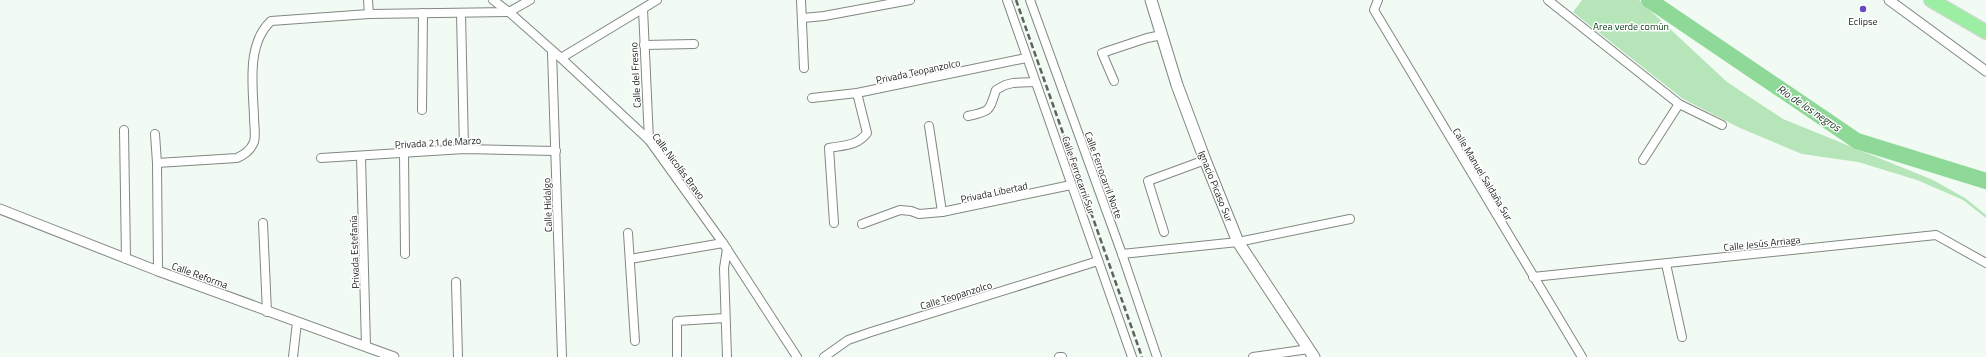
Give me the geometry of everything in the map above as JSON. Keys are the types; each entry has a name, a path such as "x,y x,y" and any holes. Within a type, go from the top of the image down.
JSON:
{"highway":[{"path":"1931,0 1986,32"}],"main road":[{"name":"Ignacio Picaso Sur","path":"1151,0 1177,85 1238,242 1311,353"}],"street":[{"path":"368,0 369,14"},
{"name":"Calle Nicolás Bravo","path":"492,0 509,12 648,140 725,246 797,357"},
{"path":"157,163 237,158 247,154 254,140 253,70 256,45 266,25 271,20 369,14 509,12 530,0"},
{"path":"560,58 657,0"},
{"path":"801,0 803,18 804,68"},
{"path":"803,18 824,16 910,0"},
{"name":"Calle Ferrocarril Sur","path":"1007,0 1026,58 1132,357"},
{"name":"Calle Ferrocarril Norte","path":"1030,0 1122,254 1157,357"},
{"name":"Calle Manuel Saldaña Sur","path":"1378,0 1374,10 1582,357"},
{"path":"1548,0 1679,104 1722,125"},
{"path":"1889,0 1986,71"},
{"name":"Calle del Fresno","path":"643,9 648,140"},
{"path":"422,110 423,13"},
{"path":"461,13 464,149"},
{"path":"1114,81 1102,53 1147,38 1162,35"},
{"path":"644,45 694,44"},
{"name":"Calle Hidalgo","path":"552,52 562,357"},
{"name":"Privada Teopanzolco","path":"812,98 857,93 1026,58"},
{"path":"968,116 986,112 989,109 996,90 1005,85 1035,82"},
{"path":"834,223 830,148 861,141 867,133 857,93"},
{"path":"1643,160 1679,104"},
{"path":"929,126 942,212"},
{"path":"124,130 126,259"},
{"path":"155,134 157,163 158,271"},
{"name":"Privada 21 de Marzo","path":"321,158 361,157 404,152 464,149 556,151"},
{"path":"404,152 405,254"},
{"name":"Privada Estefanía","path":"361,157 366,346"},
{"path":"1164,232 1148,181 1205,160"},
{"name":"Privada Libertad","path":"862,224 900,210 911,211 919,214 942,212 1071,185"},
{"name":"Calle Reforma","path":"0,209 126,259 267,312 394,357"},
{"path":"1122,254 1238,242 1350,219"},
{"path":"263,223 267,312"},
{"path":"628,233 635,341"},
{"name":"Calle Jesús Arriaga","path":"1533,277 1936,235 1986,263"},
{"path":"630,259 725,246 724,268 727,357"},
{"name":"Calle Teopanzolco","path":"824,357 848,340 1098,261"},
{"path":"1666,264 1682,337"},
{"path":"456,282 458,357"},
{"path":"677,357 677,321 726,318"},
{"path":"293,357 297,322"},
{"path":"1253,357 1311,353"}],"green space":[{"name":"Area verde común","path":"1582,0 1639,0 1727,82 1783,119 1933,180 1965,198 1986,215 1986,218 1963,200 1917,180 1858,162 1802,154 1740,128 1683,99 1573,12"}],"waterway":[{"name":"Rio de los negros","path":"1649,0 1857,141 1986,181"}],"railway":[{"path":"1016,0 1142,357"}],"place":[{"name":"Eclipse","path":"1863,9"}]}
